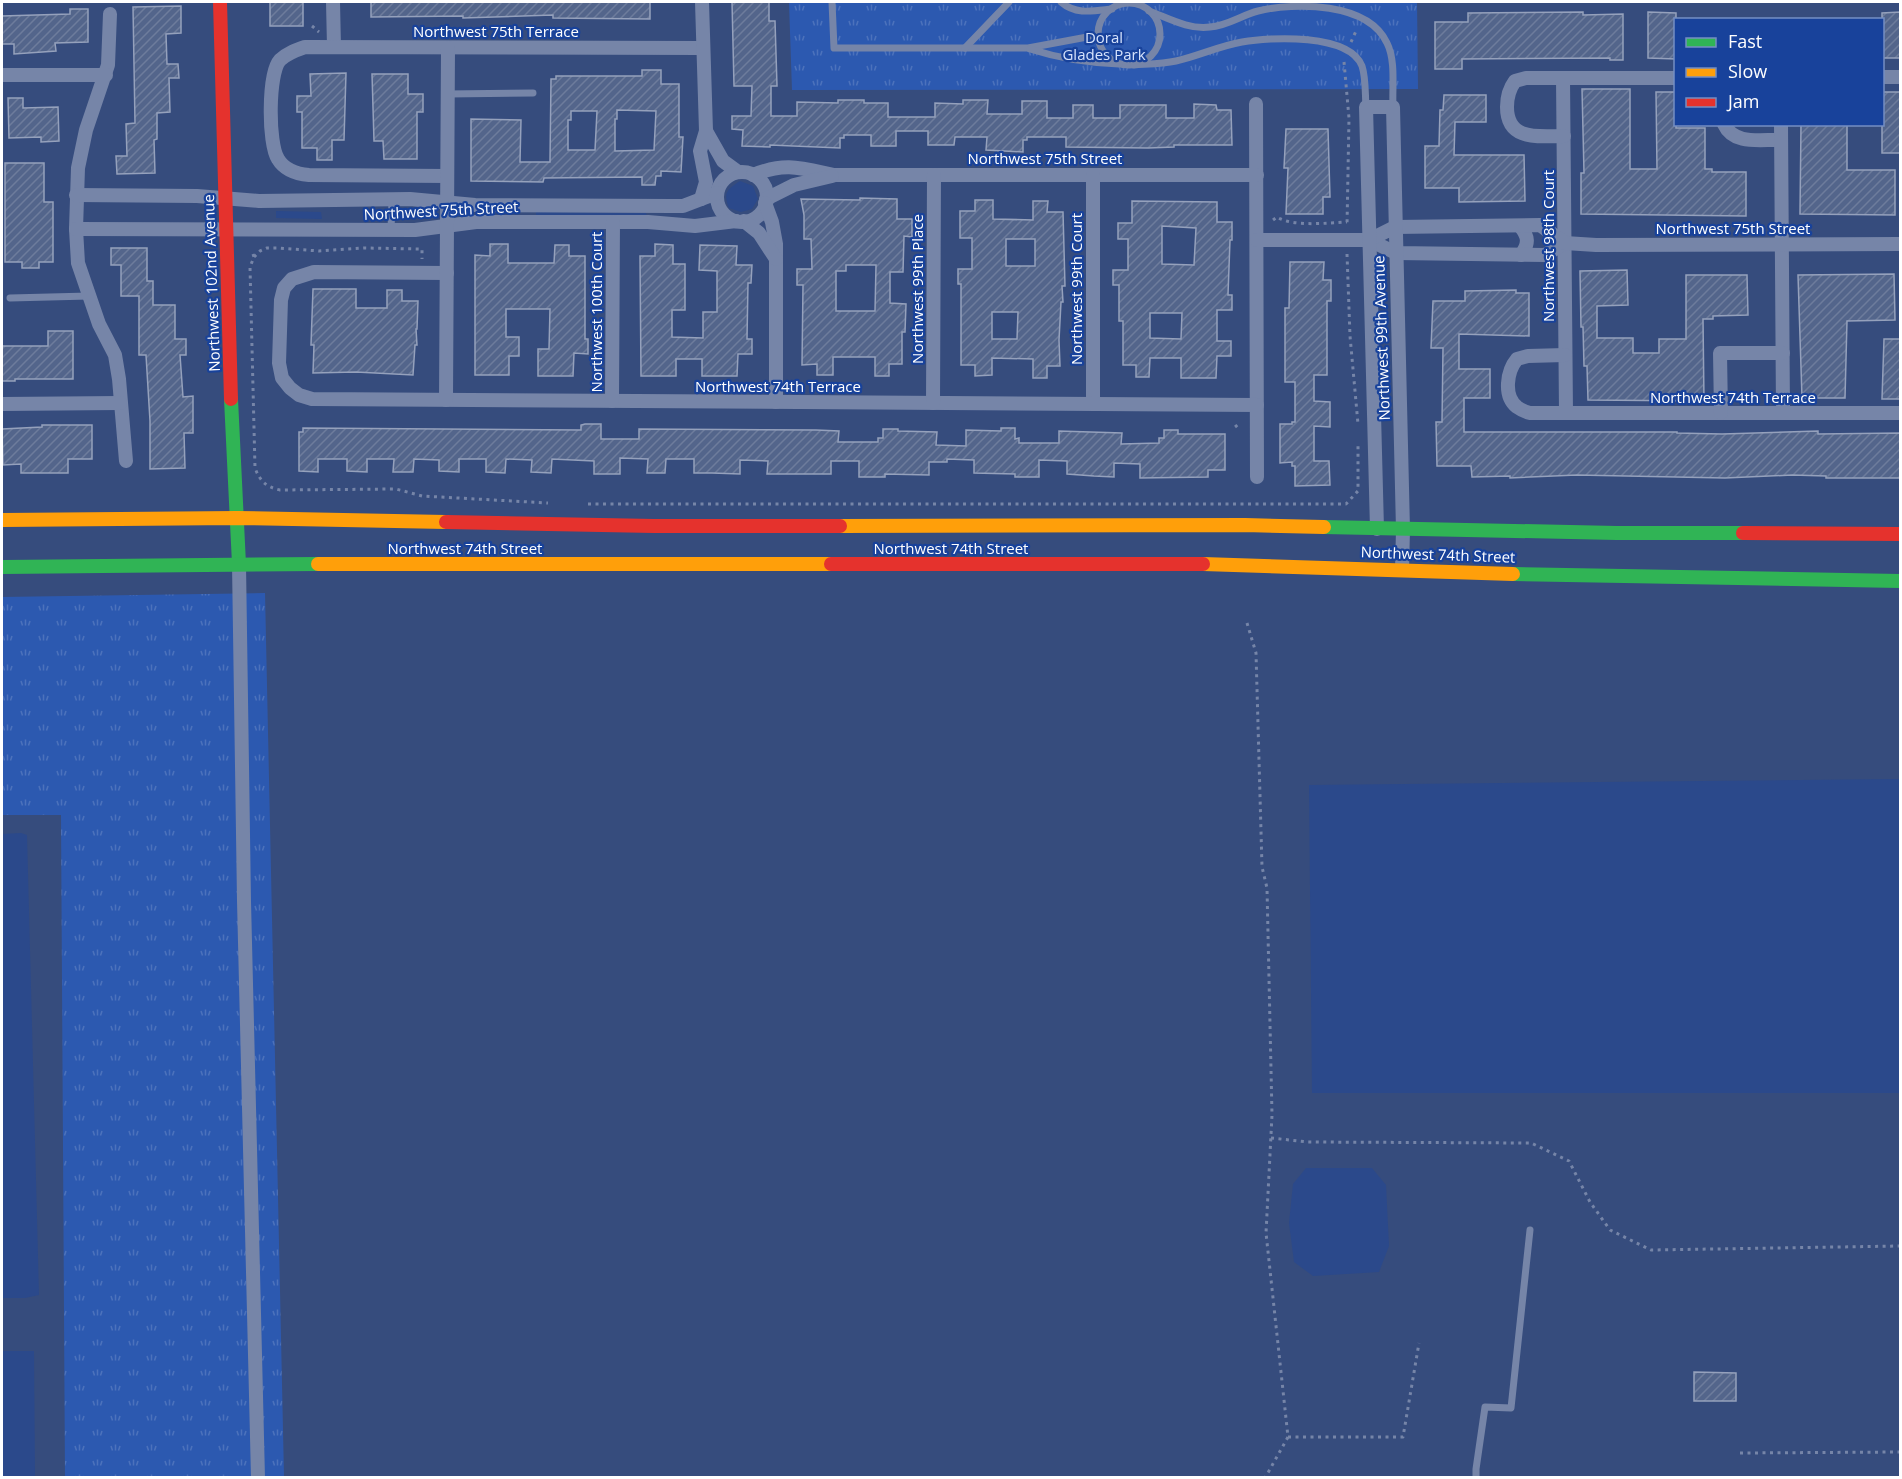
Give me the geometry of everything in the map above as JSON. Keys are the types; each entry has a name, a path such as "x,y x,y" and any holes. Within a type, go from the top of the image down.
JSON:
{"main road":[{"name":"Northwest 102nd Avenue","path":"220,2 228,338 239,564"},
{"name":"Northwest 74th Street","path":"2,520 237,519 654,526 1245,525 1403,530 1900,534"},
{"name":"Northwest 74th Street","path":"2,567 239,564 1220,564 1625,577 1900,581"}],"street":[{"path":"333,2 334,47"},
{"path":"701,199 706,182 700,151 706,131 702,2"},
{"path":"110,14 110,54 106,75 81,150 76,195 76,229 78,263 99,324 115,355 126,461"},
{"name":"Northwest 75th Terrace","path":"447,176 309,175 297,174 286,169 272,146 271,85 273,72 280,60 290,52 305,47 702,48"},
{"path":"446,400 448,48"},
{"path":"2,75 106,75"},
{"path":"1884,77 1900,77"},
{"path":"1564,136 1528,136 1516,131 1509,123 1507,111 1507,96 1515,81 1526,78 1674,78"},
{"name":"Northwest 98th Court","path":"1563,78 1566,413"},
{"path":"1256,104 1257,477"},
{"path":"1366,107 1393,107"},
{"name":"Northwest 99th Avenue","path":"1366,107 1377,529"},
{"name":"Northwest 99th Avenue","path":"1393,107 1402,569"},
{"path":"1725,126 1731,136 1741,139 1781,140"},
{"path":"1781,126 1783,413"},
{"path":"706,131 723,161 738,172 753,175 764,186 776,244 776,402"},
{"name":"Northwest 75th Street","path":"753,175 774,167 802,168 834,175 1257,175"},
{"path":"738,172 724,179 717,193 719,207 723,213 759,233 776,259"},
{"name":"Northwest 75th Street","path":"766,201 794,185 834,175"},
{"name":"Northwest 99th Place","path":"933,403 934,175"},
{"name":"Northwest 99th Court","path":"1093,175 1093,404"},
{"name":"Northwest 75th Street","path":"76,195 197,196 259,201 410,199 447,204 683,206 717,193"},
{"path":"740,221 758,215 766,201"},
{"name":"Northwest 75th Street","path":"76,229 416,230 476,222 648,222 695,226 740,221"},
{"name":"Northwest 100th Court","path":"612,401 613,222"},
{"name":"Northwest 75th Street","path":"1369,240 1395,227 1540,225 1565,243 1596,245 1900,244"},
{"path":"1520,226 1526,233 1527,239 1526,247 1521,255"},
{"name":"Northwest 75th Street","path":"1257,240 1369,240 1396,253 1521,255 1545,255 1565,243"},
{"name":"Northwest 74th Terrace","path":"422,273 314,272 292,279 284,288 280,300 281,370 282,378 290,388 299,395 312,399 1257,405"},
{"path":"422,273 447,273"},
{"path":"1721,413 1720,353 1783,353"},
{"path":"1565,355 1517,358 1509,374 1509,389 1512,401 1518,408 1530,413 1566,413"},
{"path":"2,404 120,403"},
{"name":"Northwest 74th Terrace","path":"1566,413 1900,413"},
{"path":"239,564 244,901 258,1478"}],"lane":[{"path":"832,2 834,48 1028,48 1098,35"},
{"path":"965,48 1009,2"},
{"path":"1061,2 1068,8 1078,11 1112,9 1131,4 1182,24 1196,27 1211,27 1276,7 1310,6 1349,13 1381,33 1388,45 1391,59 1393,107"},
{"path":"1112,9 1105,15 1100,25 1098,35 1100,45 1114,61 1124,65"},
{"path":"1134,65 1153,54 1158,46 1159,27 1149,11"},
{"path":"1028,48 1097,63 1134,65 1174,62 1219,47 1266,39 1319,42 1352,52 1361,65 1366,107"},
{"path":"447,94 533,93"},
{"path":"391,230 392,200"},
{"path":"10,298 90,296"},
{"path":"1476,1478 1485,1407 1511,1408 1530,1230"}],"path":[{"path":"1347,93 1349,118 1347,240 1350,336 1358,427"},
{"path":"1273,219 1277,217 1282,221 1293,222 1347,222"},
{"path":"422,273 422,249 267,248 254,256 250,267 255,468 259,479 269,489 280,490 396,489 422,496 553,504"},
{"path":"1235,427 1240,423"},
{"path":"587,504 1347,504 1358,490 1358,438"},
{"path":"1247,623 1256,653 1262,867 1267,888 1271,1138 1266,1233 1288,1437 1265,1478"},
{"path":"1271,1138 1308,1142 1531,1143 1569,1161 1590,1202 1610,1230 1651,1250 1900,1246"},
{"path":"1288,1437 1403,1437 1419,1343"},
{"path":"1740,1453 1900,1452"}],"green space":[{"name":"Doral Glades Park","path":"789,2 1417,2 1418,89 792,90"},
{"path":"265,593 284,1477 65,1477 61,815 2,815 2,597"}],"shaded area":[{"path":"740,181 753,186 758,199 752,209 741,212 729,208 726,198 729,189"},
{"path":"276,211 321,212 322,219 276,218"},
{"path":"536,212 646,213 647,217 536,216"},
{"path":"1900,779 1900,1093 1312,1093 1309,785"},
{"path":"2,834 27,835 39,1295 25,1298 2,1298"},
{"path":"1306,1168 1372,1168 1386,1185 1389,1246 1379,1272 1313,1276 1294,1262 1289,1223 1293,1184"},
{"path":"2,1351 34,1351 35,1477 2,1477"}],"building":[{"path":"270,2 303,2 303,26 270,26"},
{"path":"371,2 650,2 650,19 553,18 553,15 463,18 463,16 371,17"},
{"path":"732,2 769,2 769,21 775,21 777,86 771,86 771,116 797,116 797,102 838,103 838,100 888,103 888,117 935,117 935,103 963,104 963,100 988,100 987,114 1022,114 1022,101 1047,101 1047,118 1073,118 1073,105 1093,105 1093,118 1120,118 1120,105 1166,105 1166,118 1194,118 1194,104 1216,105 1217,110 1231,110 1232,145 1174,145 1174,147 1148,148 1066,147 1066,137 1027,137 1027,140 1023,140 1023,152 986,150 987,137 955,137 954,145 928,145 928,131 896,131 896,146 871,146 871,135 844,135 844,138 840,138 840,148 742,146 743,130 732,129 732,116 751,116 752,86 734,86"},
{"path":"181,6 181,33 166,34 167,64 178,64 179,78 169,78 170,112 157,113 157,139 154,140 155,173 117,174 116,156 127,156 126,124 135,123 133,7"},
{"path":"70,9 88,9 88,42 55,43 56,51 14,54 14,44 2,44 2,16 70,14"},
{"path":"1583,12 1583,15 1623,14 1623,60 1610,60 1610,58 1462,59 1462,69 1435,69 1435,22 1468,22 1468,13"},
{"path":"1648,12 1676,13 1674,59 1648,58"},
{"path":"1900,12 1900,58 1884,58 1882,13"},
{"path":"642,70 661,70 661,84 679,84 679,137 683,137 681,172 661,171 661,176 656,176 655,185 642,185 642,177 544,178 543,182 471,181 471,119 521,120 520,162 550,162 551,79 556,79 556,76 642,76","holes":["617,110 656,111 654,150 615,151","571,111 597,111 595,150 568,150 568,120 571,120"]},
{"path":"346,73 344,140 332,140 332,160 317,160 317,148 302,148 302,112 297,112 297,96 311,96 310,74"},
{"path":"372,74 408,74 408,94 423,94 423,112 417,112 417,159 384,159 383,141 374,141"},
{"path":"1582,89 1630,89 1630,169 1657,169 1656,92 1674,92 1674,126 1676,128 1705,128 1705,169 1712,169 1712,172 1746,172 1746,216 1581,214 1581,173 1584,173"},
{"path":"1884,92 1900,92 1900,153 1882,153"},
{"path":"1444,95 1486,95 1486,122 1455,122 1454,155 1524,155 1525,201 1459,202 1459,188 1425,188 1425,146 1439,146 1440,110 1443,110"},
{"path":"8,98 23,98 23,108 58,107 59,141 41,142 41,137 9,138"},
{"path":"1801,126 1847,126 1847,170 1895,170 1895,215 1800,214"},
{"path":"1286,129 1328,129 1330,197 1323,197 1323,214 1286,214 1288,168 1284,168"},
{"path":"5,163 44,163 44,202 53,202 53,262 39,262 39,268 22,268 22,262 5,262"},
{"path":"860,198 897,199 897,219 912,219 912,237 904,236 903,272 890,272 890,303 906,304 905,332 902,332 902,364 889,364 889,376 875,376 875,357 833,357 833,375 817,375 817,364 802,365 803,285 797,285 797,269 812,269 811,239 804,239 801,199 860,200","holes":["846,265 876,265 875,311 836,311 836,271 846,271"]},
{"path":"975,200 993,200 993,219 1033,220 1033,201 1048,201 1047,212 1063,212 1065,286 1062,286 1063,302 1061,302 1060,366 1047,366 1047,378 1033,378 1033,359 992,358 992,375 975,376 975,365 961,365 961,284 958,284 958,269 972,269 972,238 960,238 960,211 975,211","holes":["1006,239 1035,239 1035,266 1006,266","992,312 1018,312 1017,339 992,339"]},
{"path":"1132,201 1217,202 1217,222 1232,222 1228,295 1232,295 1232,310 1217,310 1217,341 1231,341 1231,356 1217,356 1216,378 1181,378 1181,358 1150,358 1149,377 1136,377 1136,365 1123,365 1123,321 1119,321 1119,285 1113,285 1113,270 1128,270 1128,239 1118,239 1118,223 1132,223","holes":["1162,226 1196,228 1194,265 1162,264","1150,313 1182,313 1181,339 1150,338"]},
{"path":"490,244 508,244 508,263 554,263 555,245 569,245 569,256 585,256 585,339 588,339 588,354 574,353 573,376 538,376 538,349 549,349 550,309 506,309 506,337 519,337 519,356 509,356 509,375 475,375 475,255 490,256"},
{"path":"655,244 673,245 673,264 685,264 685,310 672,310 672,337 703,338 703,312 717,312 717,271 699,270 700,245 737,246 736,265 752,265 751,283 748,283 747,339 752,339 752,354 738,354 737,376 702,376 702,359 676,359 676,376 641,376 640,256 655,256"},
{"path":"111,248 147,248 147,281 153,281 153,305 175,305 175,339 186,339 186,355 180,355 183,397 193,396 193,433 184,433 185,468 150,469 146,355 139,355 139,296 121,296 121,265 111,265"},
{"path":"1290,262 1324,262 1323,280 1331,280 1331,301 1327,301 1327,375 1314,375 1314,401 1330,402 1330,427 1314,426 1314,461 1329,461 1330,485 1295,486 1295,466 1292,466 1292,462 1280,463 1280,424 1295,422 1295,382 1285,382 1285,308 1289,308"},
{"path":"1627,270 1628,305 1597,306 1597,338 1633,338 1633,353 1659,353 1659,339 1686,339 1686,275 1747,275 1748,315 1713,316 1713,319 1703,319 1704,401 1588,400 1587,366 1584,366 1583,327 1581,327 1580,271"},
{"path":"1894,274 1895,320 1847,321 1845,398 1802,398 1798,275"},
{"path":"313,289 356,289 356,308 387,308 387,290 402,290 402,301 418,301 417,345 415,345 413,375 356,372 313,373 314,345 311,345"},
{"path":"1516,290 1516,293 1529,293 1529,336 1459,334 1459,369 1490,369 1490,398 1464,398 1464,432 1722,434 1818,431 1818,434 1900,433 1900,478 1826,478 1826,476 1792,475 1725,478 1577,475 1510,478 1510,476 1472,477 1471,466 1437,466 1436,422 1442,422 1443,348 1431,348 1433,301 1465,301 1465,291"},
{"path":"48,331 73,331 73,379 2,381 2,346 48,346"},
{"path":"1884,339 1900,339 1900,399 1882,399"},
{"path":"601,424 601,439 639,439 639,429 816,430 839,431 838,442 878,442 878,438 883,438 883,429 898,429 898,431 937,432 936,445 966,446 966,430 1001,431 1001,428 1015,428 1015,439 1019,438 1019,443 1059,443 1059,431 1122,433 1121,444 1159,443 1159,438 1164,438 1164,430 1178,430 1178,434 1225,434 1225,470 1208,470 1208,477 1140,478 1140,464 1114,463 1114,477 1094,476 1067,474 1067,461 1039,460 1039,477 1015,477 1015,474 974,473 974,460 947,459 947,462 929,462 929,475 885,474 885,477 859,477 859,461 831,461 831,474 767,474 768,461 740,460 740,474 694,473 694,459 666,459 665,473 647,473 648,459 620,458 620,474 594,474 594,461 552,459 551,473 531,472 532,460 506,459 505,473 486,472 486,459 459,459 459,472 439,471 439,460 414,459 413,472 393,472 394,459 367,459 367,472 347,471 347,459 318,459 318,472 299,471 299,432 303,432 303,428 581,430 581,425"},
{"path":"42,425 92,425 92,459 68,459 68,473 21,473 21,464 3,465 2,429 42,427"},
{"path":"1694,1372 1736,1373 1736,1401 1694,1401"}],"traffic: fast":[{"path":"231,399 239,564"},
{"path":"1324,527 1617,533 1743,533"},
{"path":"2,567 318,564"},
{"path":"1513,574 1900,581"}],"traffic: slow":[{"path":"2,520 237,518 446,522"},
{"path":"840,526 1245,525 1324,527"},
{"path":"318,564 831,564"},
{"path":"1203,564 1513,574"}],"traffic: jam":[{"path":"220,2 231,399"},
{"path":"446,522 654,526 840,526"},
{"path":"1743,533 1900,534"},
{"path":"831,564 1203,564"}]}
